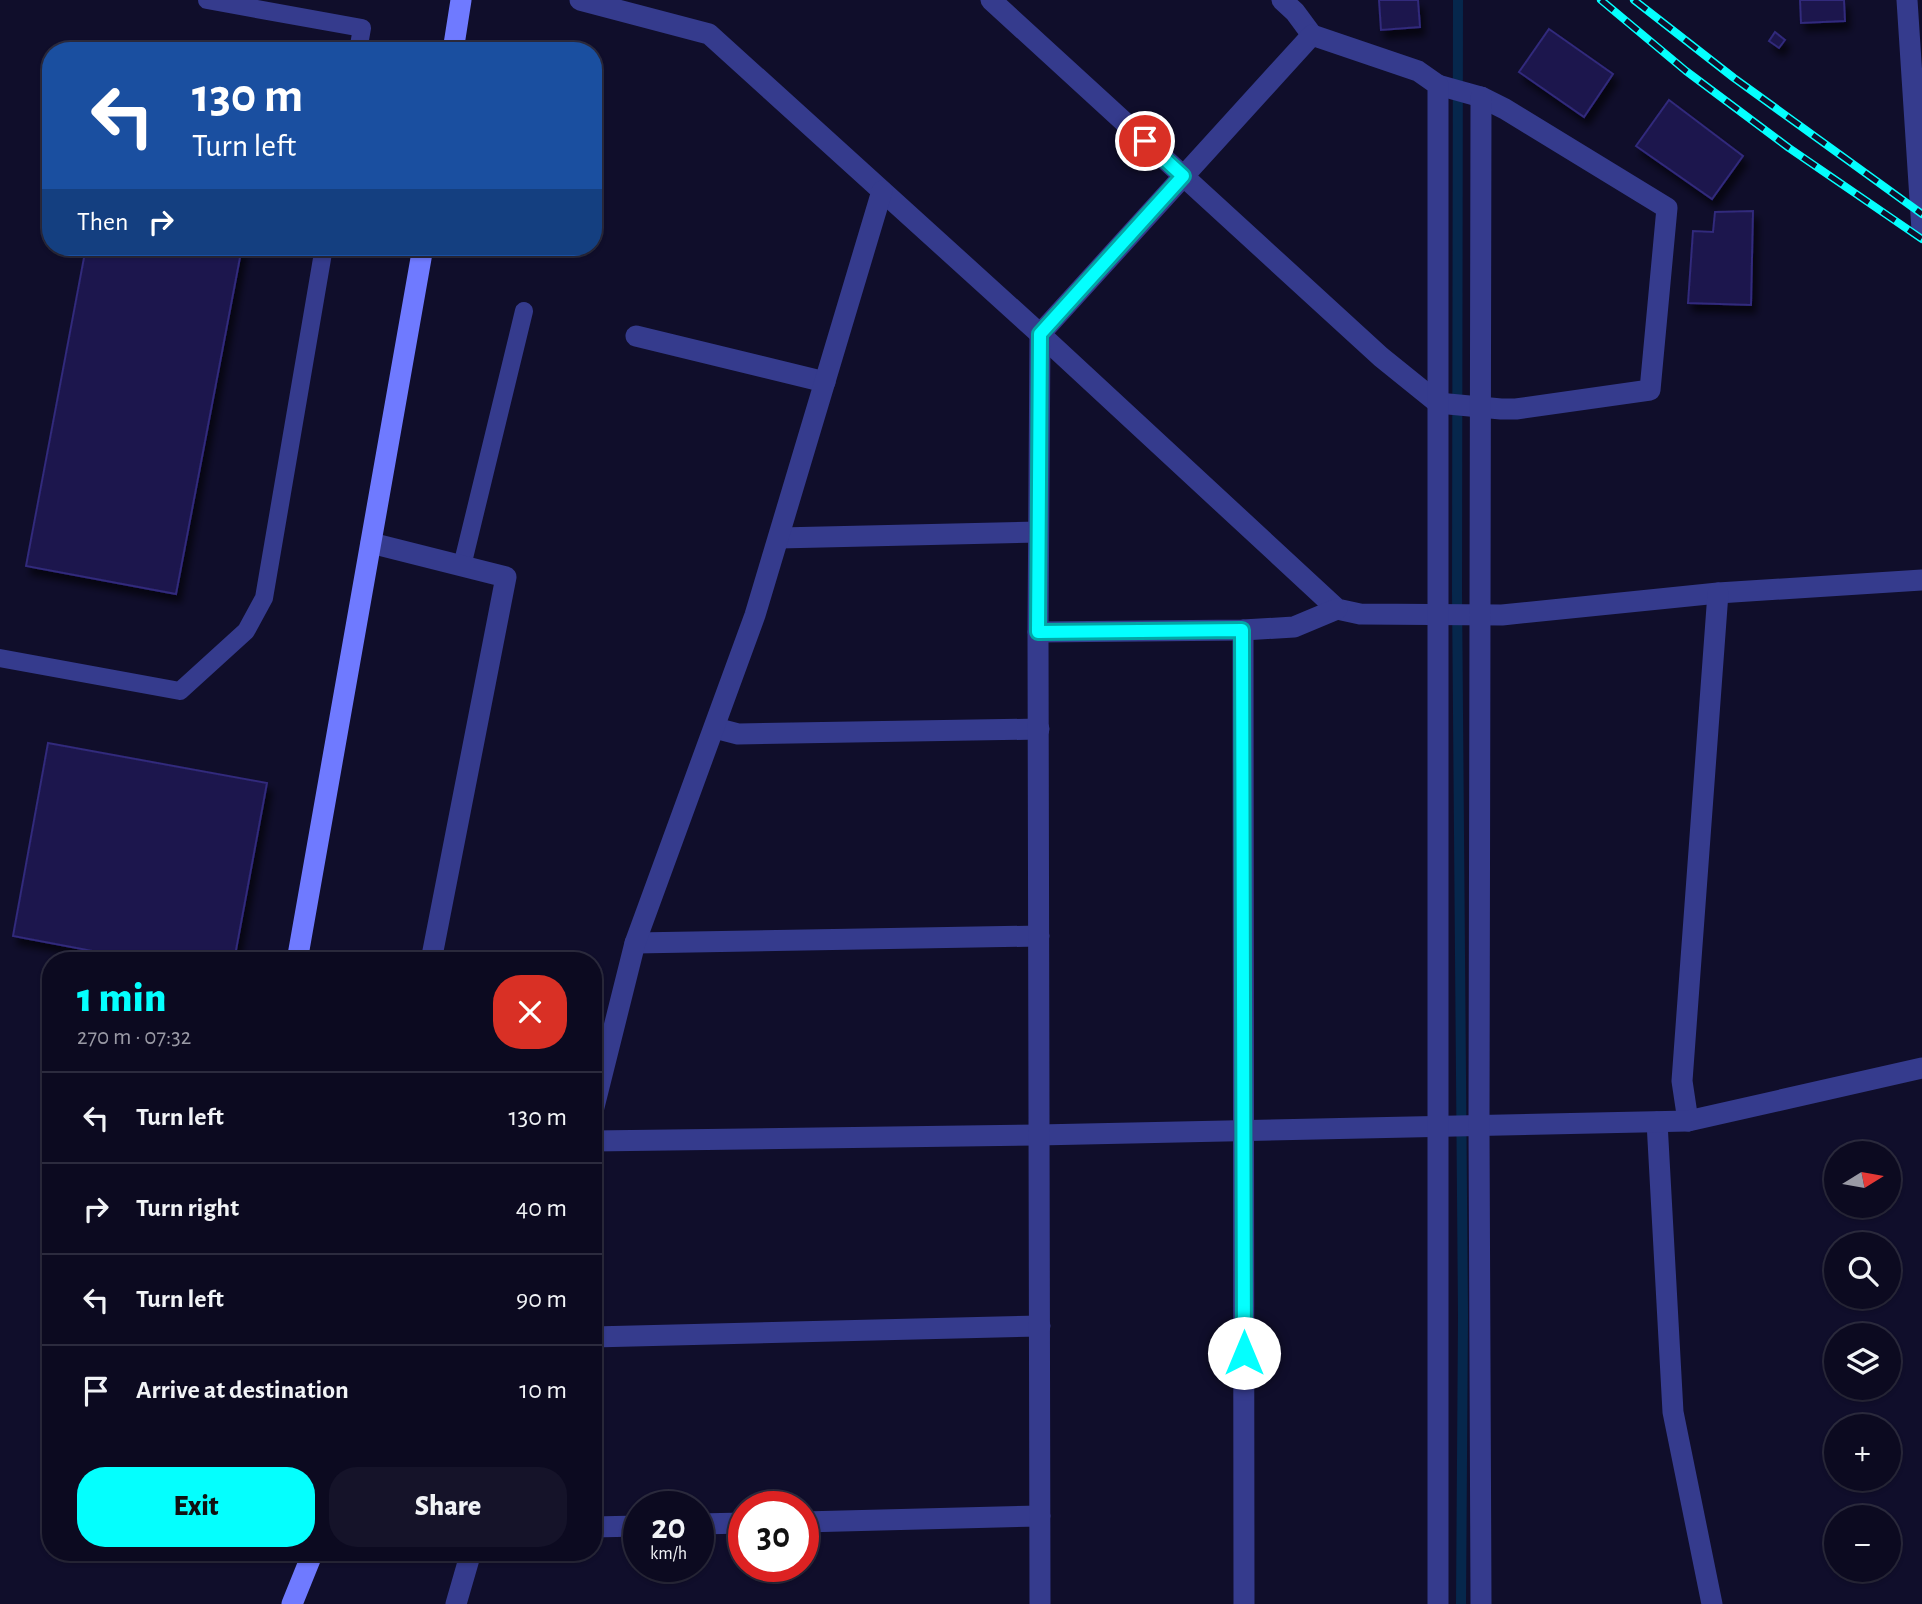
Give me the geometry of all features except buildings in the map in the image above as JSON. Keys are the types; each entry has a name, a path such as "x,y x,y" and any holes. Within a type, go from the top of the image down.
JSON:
{"street":[{"path":"454,42 461,0"},
{"path":"580,0 709,34 1040,334 1337,609 1360,614 1503,615 1718,593 1922,580"},
{"path":"991,0 1381,357 1459,405 1516,409 1650,390 1667,208 1505,109 1418,71 1312,35 1282,0"},
{"path":"1907,0 1922,230"},
{"path":"1040,1604 1040,334 1312,35"},
{"path":"1438,1604 1459,1127 1459,91"},
{"path":"1459,91 1459,1127 1481,1604"},
{"path":"602,1075 635,943 755,615 882,191"},
{"path":"299,952 421,256"},
{"path":"636,336 825,382"},
{"path":"779,538 1038,532"},
{"path":"371,543 506,577 433,952"},
{"path":"1688,1121 1682,1081 1718,593"},
{"path":"1038,632 1294,627 1337,609"},
{"path":"1242,630 1244,1604"},
{"path":"715,728 738,734 1039,729"},
{"path":"635,943 1039,936"},
{"path":"602,1141 1038,1135 1688,1121 1922,1069"},
{"path":"1657,1122 1673,1412 1712,1604"},
{"path":"602,1337 1040,1326"},
{"path":"819,1522 1040,1516"},
{"path":"602,1527 623,1526"},
{"path":"292,1604 309,1561"},
{"path":"456,1604 468,1561"}],"lane":[{"path":"207,0 362,28 360,42"},
{"path":"0,658 180,691 246,631 264,597 322,256"},
{"path":"462,566 524,311"}],"waterway":[{"path":"1458,0 1457,592 1463,1316 1461,1604"}],"railway":[{"path":"1601,0 1686,71 1789,148 1922,239"},
{"path":"1634,0 1734,78 1922,214"}],"route":[{"path":"1145,141 1183,176 1040,334 1038,632 1242,630 1244,1353"}]}
